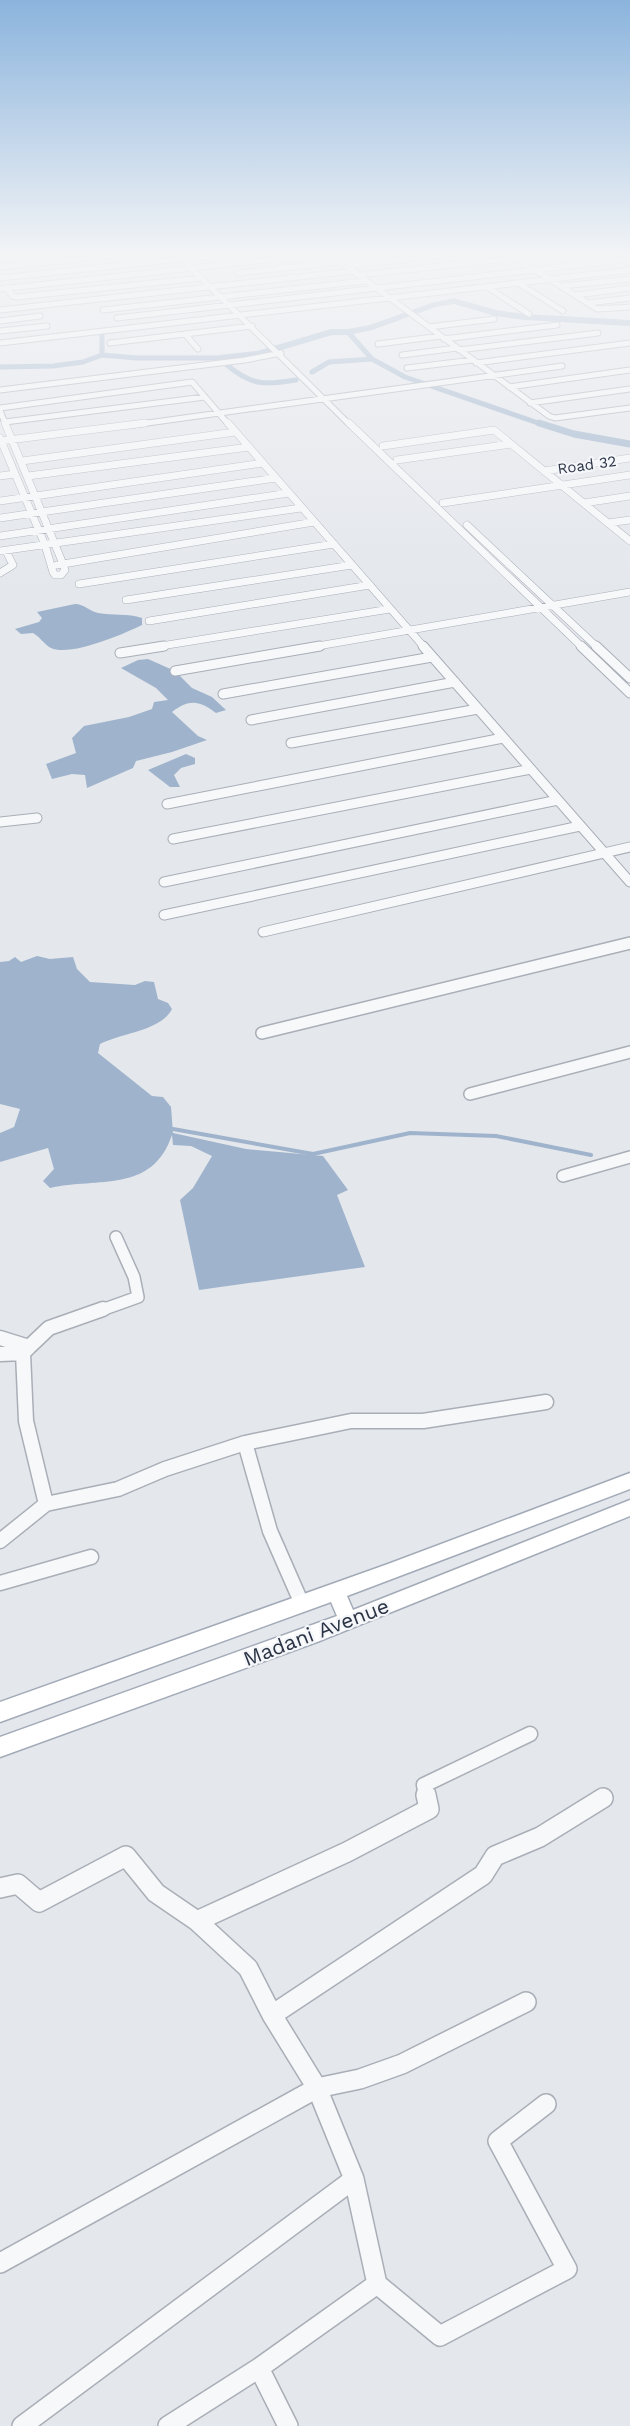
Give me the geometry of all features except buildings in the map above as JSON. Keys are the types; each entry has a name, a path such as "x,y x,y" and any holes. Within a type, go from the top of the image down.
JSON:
{"main road":[{"name":"Madani Avenue","path":"0,1712 336,1592 630,1481"},
{"name":"Madani Avenue","path":"0,1748 348,1620 630,1508"},
{"path":"336,1592 348,1620"}],"street":[{"path":"0,390 202,365"},
{"path":"290,365 383,446 630,678"},
{"path":"407,368 439,365"},
{"path":"479,365 530,403 555,418 630,408"},
{"path":"562,366 219,414 13,440 0,440 39,530 55,574 61,575 64,570 63,564 22,461 13,440 5,422 0,410 192,382 219,414 630,882"},
{"path":"509,387 630,370"},
{"path":"530,403 630,389"},
{"path":"5,422 205,397"},
{"path":"327,398 630,693"},
{"path":"383,446 494,430 630,541"},
{"path":"22,461 235,432"},
{"path":"397,460 511,444"},
{"path":"28,476 249,447"},
{"path":"0,458 8,457"},
{"name":"Road 32","path":"544,471 630,458"},
{"path":"0,501 263,463"},
{"path":"0,476 15,474"},
{"path":"443,503 630,474"},
{"path":"0,518 276,478"},
{"path":"0,536 289,493"},
{"path":"584,503 630,496"},
{"path":"0,573 13,565 3,551 302,508"},
{"path":"608,523 630,520"},
{"path":"63,564 314,522"},
{"path":"79,584 334,544"},
{"path":"126,600 352,565"},
{"path":"149,621 370,585"},
{"path":"176,671 630,592"},
{"path":"120,652 390,609"},
{"path":"223,694 432,657"},
{"path":"251,720 455,682"},
{"path":"291,743 478,708"},
{"path":"167,804 503,738"},
{"path":"173,840 531,769"},
{"path":"164,882 558,800"},
{"path":"0,822 37,818"},
{"path":"164,915 580,826"},
{"path":"263,932 630,847"},
{"path":"262,1033 630,943"},
{"path":"470,1094 630,1052"},
{"path":"563,1176 630,1157"},
{"path":"0,1354 26,1350 49,1328 138,1297 134,1276 116,1237"},
{"path":"0,1338 26,1350"},
{"path":"26,1350 26,1421 46,1504"},
{"path":"0,1541 46,1504 118,1489 165,1469 280,1434 351,1421 423,1421 546,1402"},
{"path":"245,1443 270,1531 302,1604"},
{"path":"0,1583 92,1557"},
{"path":"197,1921 347,1852 429,1809 424,1785 530,1734"},
{"path":"272,2015 483,1875 495,1856 540,1837 603,1798"},
{"path":"0,1888 18,1884 39,1902 126,1856 156,1893 197,1921 248,1968 272,2015 316,2088 354,2179 377,2284 440,2336 567,2270 498,2141 546,2104"},
{"path":"0,2263 316,2088 360,2079 402,2064 526,2002"},
{"path":"22,2426 354,2179"},
{"path":"168,2426 259,2368 377,2284"},
{"path":"259,2368 288,2426"}],"water":[{"path":"75,604 98,613 142,618 142,625 97,643 60,650 49,647 33,633 21,634 15,629 39,622 42,618 37,612"},
{"path":"148,659 175,671 192,688 212,697 226,710 216,713 199,704 189,703 172,712 198,736 207,740 136,761 133,768 87,788 85,775 72,774 52,779 46,764 76,753 72,738 84,726 129,717 152,709 154,702 168,700 156,688 121,668 138,660"},
{"path":"186,754 195,758 195,764 181,768 174,775 180,787 170,787 148,770"},
{"path":"37,956 50,959 73,957 77,969 90,982 135,985 145,981 154,982 158,999 168,1003 172,1009 167,1016 150,1027 100,1044 98,1053 152,1096 163,1097 171,1107 173,1133 246,1149 323,1156 348,1190 337,1195 365,1267 199,1290 180,1200 193,1188 212,1156 191,1146 173,1145 172,1135 163,1154 151,1167 122,1180 50,1188 43,1181 54,1169 48,1148 0,1162 0,1133 14,1127 20,1109 0,1104 0,962 9,961 15,957 21,962"}],"waterway":[{"path":"0,367 59,365"},
{"path":"227,365 244,377 259,382 276,383 296,380"},
{"path":"312,372 324,365"},
{"path":"383,365 405,377 544,425"},
{"path":"539,423 574,434 630,444"},
{"path":"173,1129 313,1154 410,1133 496,1136 591,1155"}]}
